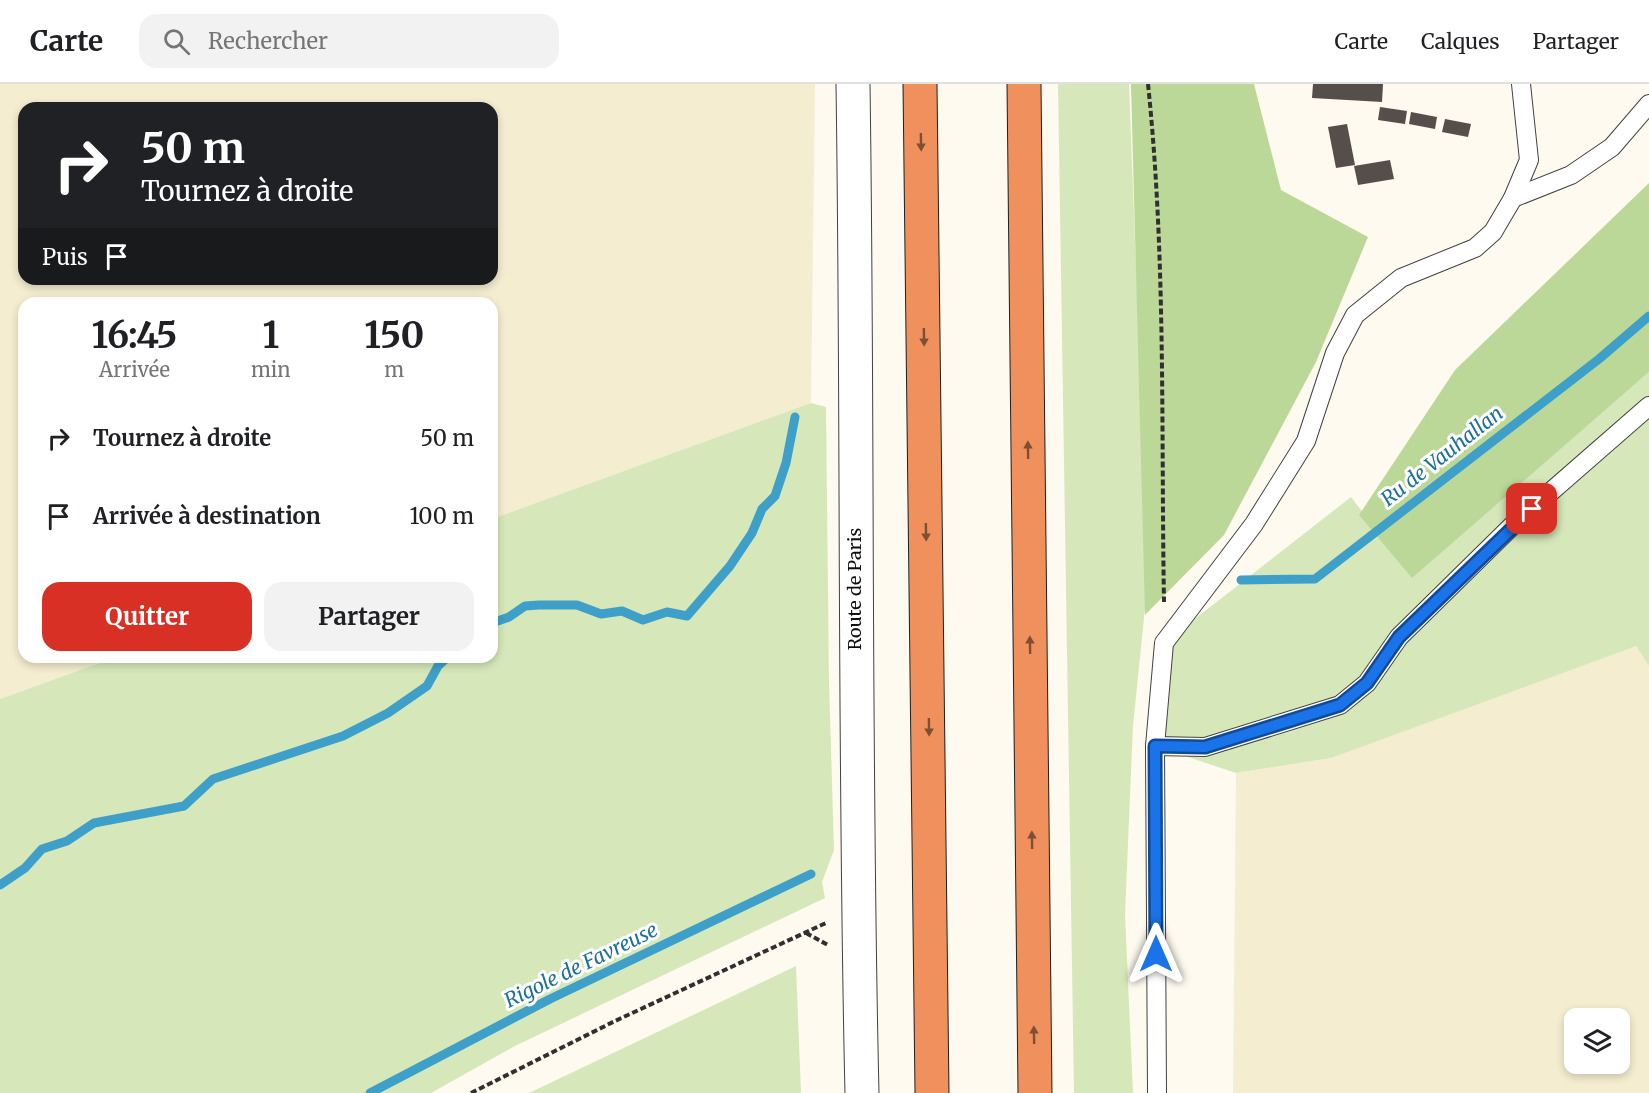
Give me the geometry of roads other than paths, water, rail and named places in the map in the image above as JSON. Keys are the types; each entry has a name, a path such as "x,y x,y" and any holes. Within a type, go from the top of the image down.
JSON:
{"highway":[{"path":"920,84 932,1093"},
{"path":"1024,84 1035,1093"}],"street":[{"name":"Route de Paris","path":"853,84 856,373 855,629 862,1093"}],"lane":[{"path":"1157,1093 1155,746 1164,643 1254,524 1306,441 1335,353 1355,315 1401,278 1474,248 1493,232 1513,198 1528,160 1521,84"},
{"path":"1513,198 1571,175 1612,147 1649,104"},
{"path":"1155,746 1205,747 1340,705 1367,683 1399,637 1515,523 1649,406"}],"waterway":[{"name":"Ru de Vauhallan","path":"1241,580 1315,579 1599,359 1649,316"},
{"name":"Ru de Vauhallan","path":"498,621 509,617 525,606 539,605 577,605 601,614 622,611 643,620 667,612 687,616 730,566 752,533 762,509 775,496 786,463 795,417"},
{"name":"Ru de Vauhallan","path":"0,885 25,868 42,849 67,841 94,823 184,806 213,779 343,736 388,713 427,686 441,663"},
{"name":"Rigole de Favreuse","path":"370,1093 550,999 811,874"}]}
